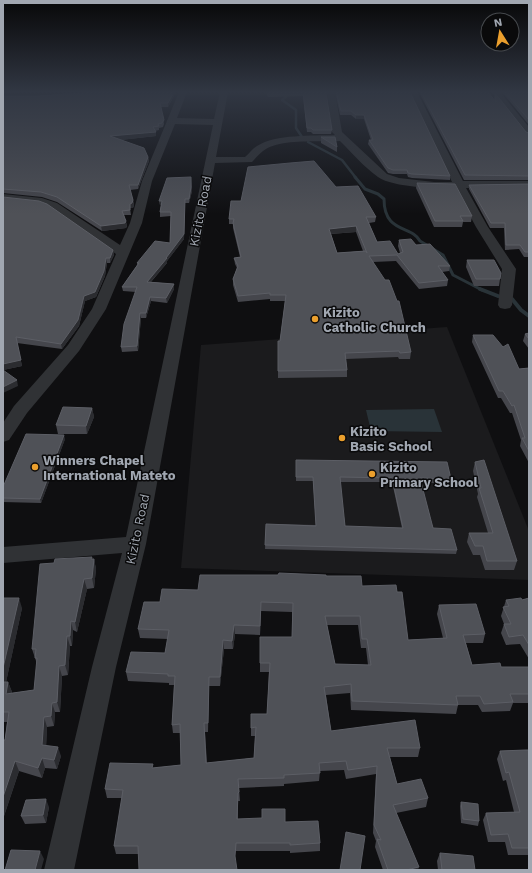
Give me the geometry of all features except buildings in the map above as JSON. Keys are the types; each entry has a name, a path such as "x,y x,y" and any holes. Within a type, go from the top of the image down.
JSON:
{"street":[{"path":"3,436 20,410 74,348 98,309 136,222 147,181 166,133"},
{"name":"Kizito Road","path":"59,870 104,667 135,544 216,133"},
{"path":"338,133 342,138 383,176 397,181 422,185 529,184"},
{"path":"433,133 458,185 469,202 488,240 510,269 505,305"},
{"path":"210,160 248,160 265,145 282,141 342,138"},
{"path":"3,197 53,204 123,253"},
{"path":"3,555 135,544"}],"shaded area":[{"name":"Kizito Basic School","path":"447,327 529,531 529,580 181,568 201,345"},
{"path":"434,409 442,432 371,431 366,410"}],"waterway":[{"path":"299,133 302,137"},
{"path":"308,142 342,160 356,178"},
{"path":"355,177 365,189 378,194 384,199 385,210 388,218 393,223 416,236 420,241 443,255 453,275 480,289"},
{"path":"480,289 498,296"},
{"path":"512,299 521,310 529,316"}],"place":[{"name":"Kizito Catholic Church","path":"315,319"},
{"name":"Kizito Basic School","path":"342,438"},
{"name":"Winners Chapel International Mateto","path":"35,467"},
{"name":"Kizito Primary School","path":"372,474"}]}
